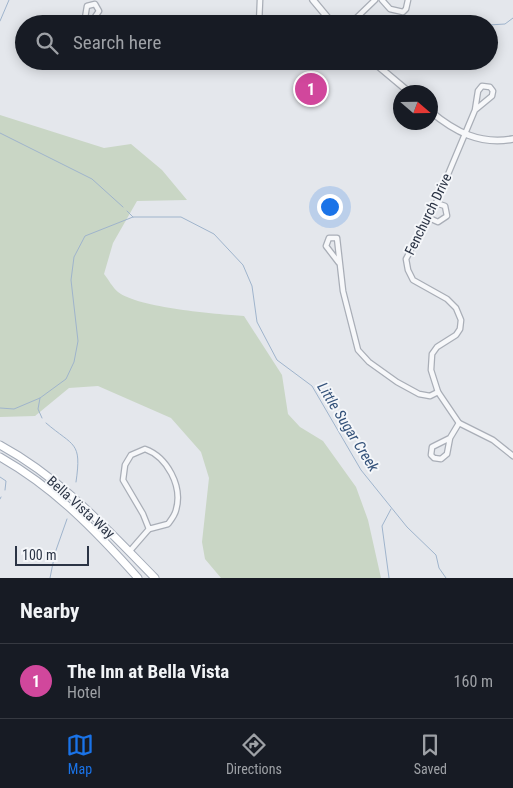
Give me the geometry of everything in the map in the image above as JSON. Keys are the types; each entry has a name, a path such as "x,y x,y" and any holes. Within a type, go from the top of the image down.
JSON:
{"main road":[{"name":"Bella Vista Way","path":"0,445 59,484 155,578"},
{"name":"Bella Vista Way","path":"1,458 63,501 89,524 138,578"}],"street":[{"path":"259,15 260,0"},
{"path":"313,0 326,15"},
{"path":"359,15 374,0"},
{"path":"382,0 390,9 403,12 406,9 408,0"},
{"path":"85,15 86,6 94,4 99,11 96,15"},
{"path":"383,70 401,85"},
{"path":"482,86 490,87 493,91 492,96 475,110 478,91 482,86"},
{"name":"Fenchurch Drive","path":"475,110 436,203 406,258 408,270 418,285 442,296 456,308 461,320 460,328 456,335 437,347 432,354 431,370 438,392 459,423 493,440 513,456"},
{"path":"438,117 464,135 483,140 513,139"},
{"path":"429,218 438,222 447,216 445,206 436,203"},
{"path":"339,263 326,246 329,238 337,238 339,243 339,263 351,330 358,350 369,362 409,389 430,396 438,392"},
{"path":"450,438 432,447 431,455 434,458 441,459 447,454 450,438 459,423"},
{"path":"129,552 149,529 168,524 176,510 177,491 167,464 156,453 145,449 131,455 125,465 123,480 143,514 149,529"}],"green space":[{"path":"0,115 104,148 131,144 162,170 187,200 137,201 113,243 104,274 118,292 128,298 178,309 244,316 282,375 288,414 300,427 323,441 356,487 368,520 381,578 221,578 205,559 202,542 209,478 201,452 171,418 98,386 69,388 35,416 0,417"}],"waterway":[{"path":"0,21 9,0"},
{"path":"498,24 505,24 513,18"},
{"path":"0,133 92,179 123,207"},
{"name":"Little Sugar Creek","path":"127,211 133,217"},
{"name":"Little Sugar Creek","path":"0,408 14,409 40,398 66,379 74,362 78,341 71,280 74,257 85,236 133,217 181,217 214,234 243,265 252,286 257,322 277,360 312,386 361,470 407,527 436,555 439,568 446,578"},
{"path":"40,398 38,409 42,418"},
{"path":"46,423 74,446 78,459 76,482"},
{"path":"0,477 6,481 5,490"},
{"path":"389,578 382,526 391,509"},
{"path":"50,578 55,553 67,519"}],"place":[{"name":"The Inn at Bella Vista","path":"311,89"}]}
